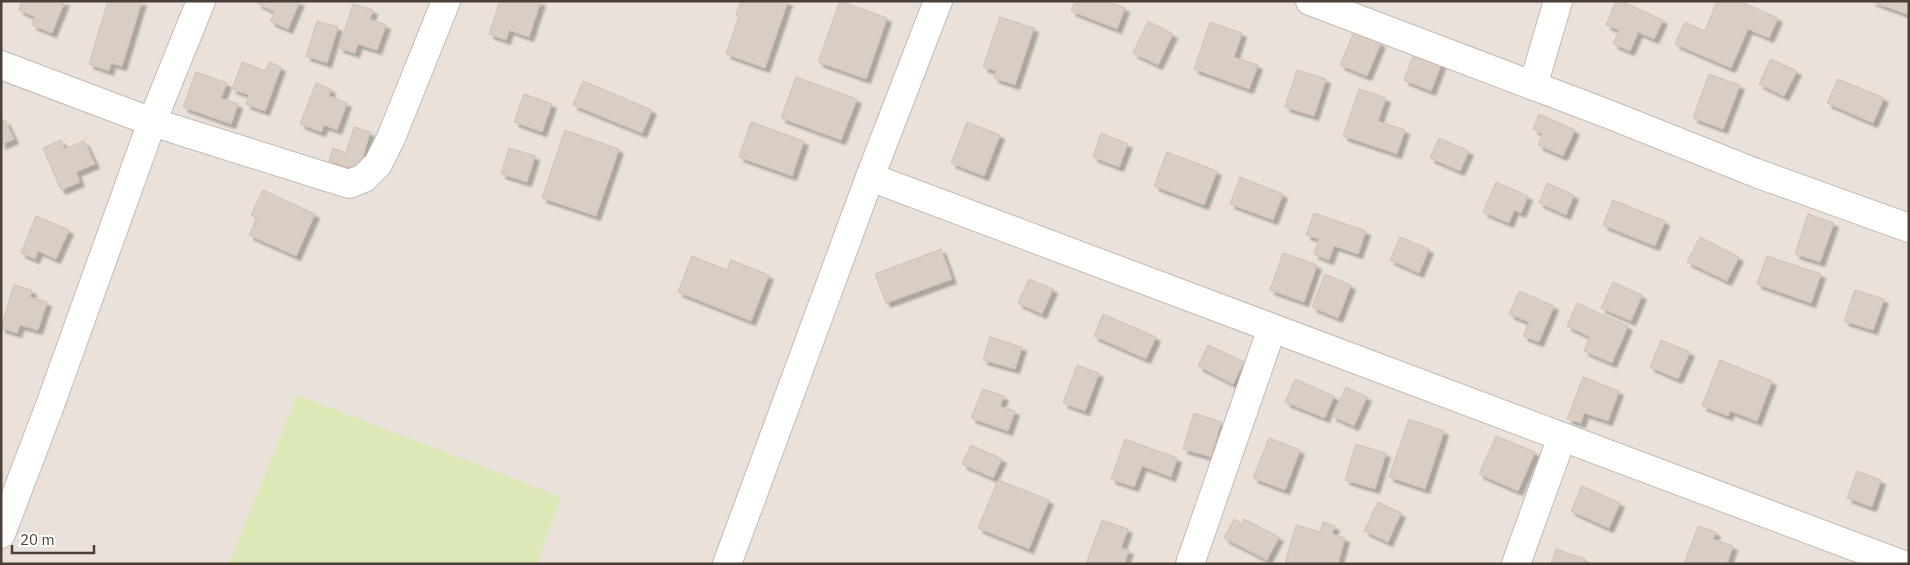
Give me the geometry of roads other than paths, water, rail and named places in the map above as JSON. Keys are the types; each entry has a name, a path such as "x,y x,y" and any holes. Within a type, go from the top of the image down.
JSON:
{"street":[{"path":"1,534 49,408 152,122 201,1"},
{"path":"1,65 152,122 324,178 350,184 364,178 378,164 391,138 446,1"},
{"path":"1310,1 1608,114 1756,173 1909,228"},
{"path":"1533,86 1558,1"},
{"path":"727,564 870,178 932,3"},
{"path":"870,178 1898,563"},
{"path":"1190,564 1272,328"},
{"path":"1516,564 1562,437"}]}
